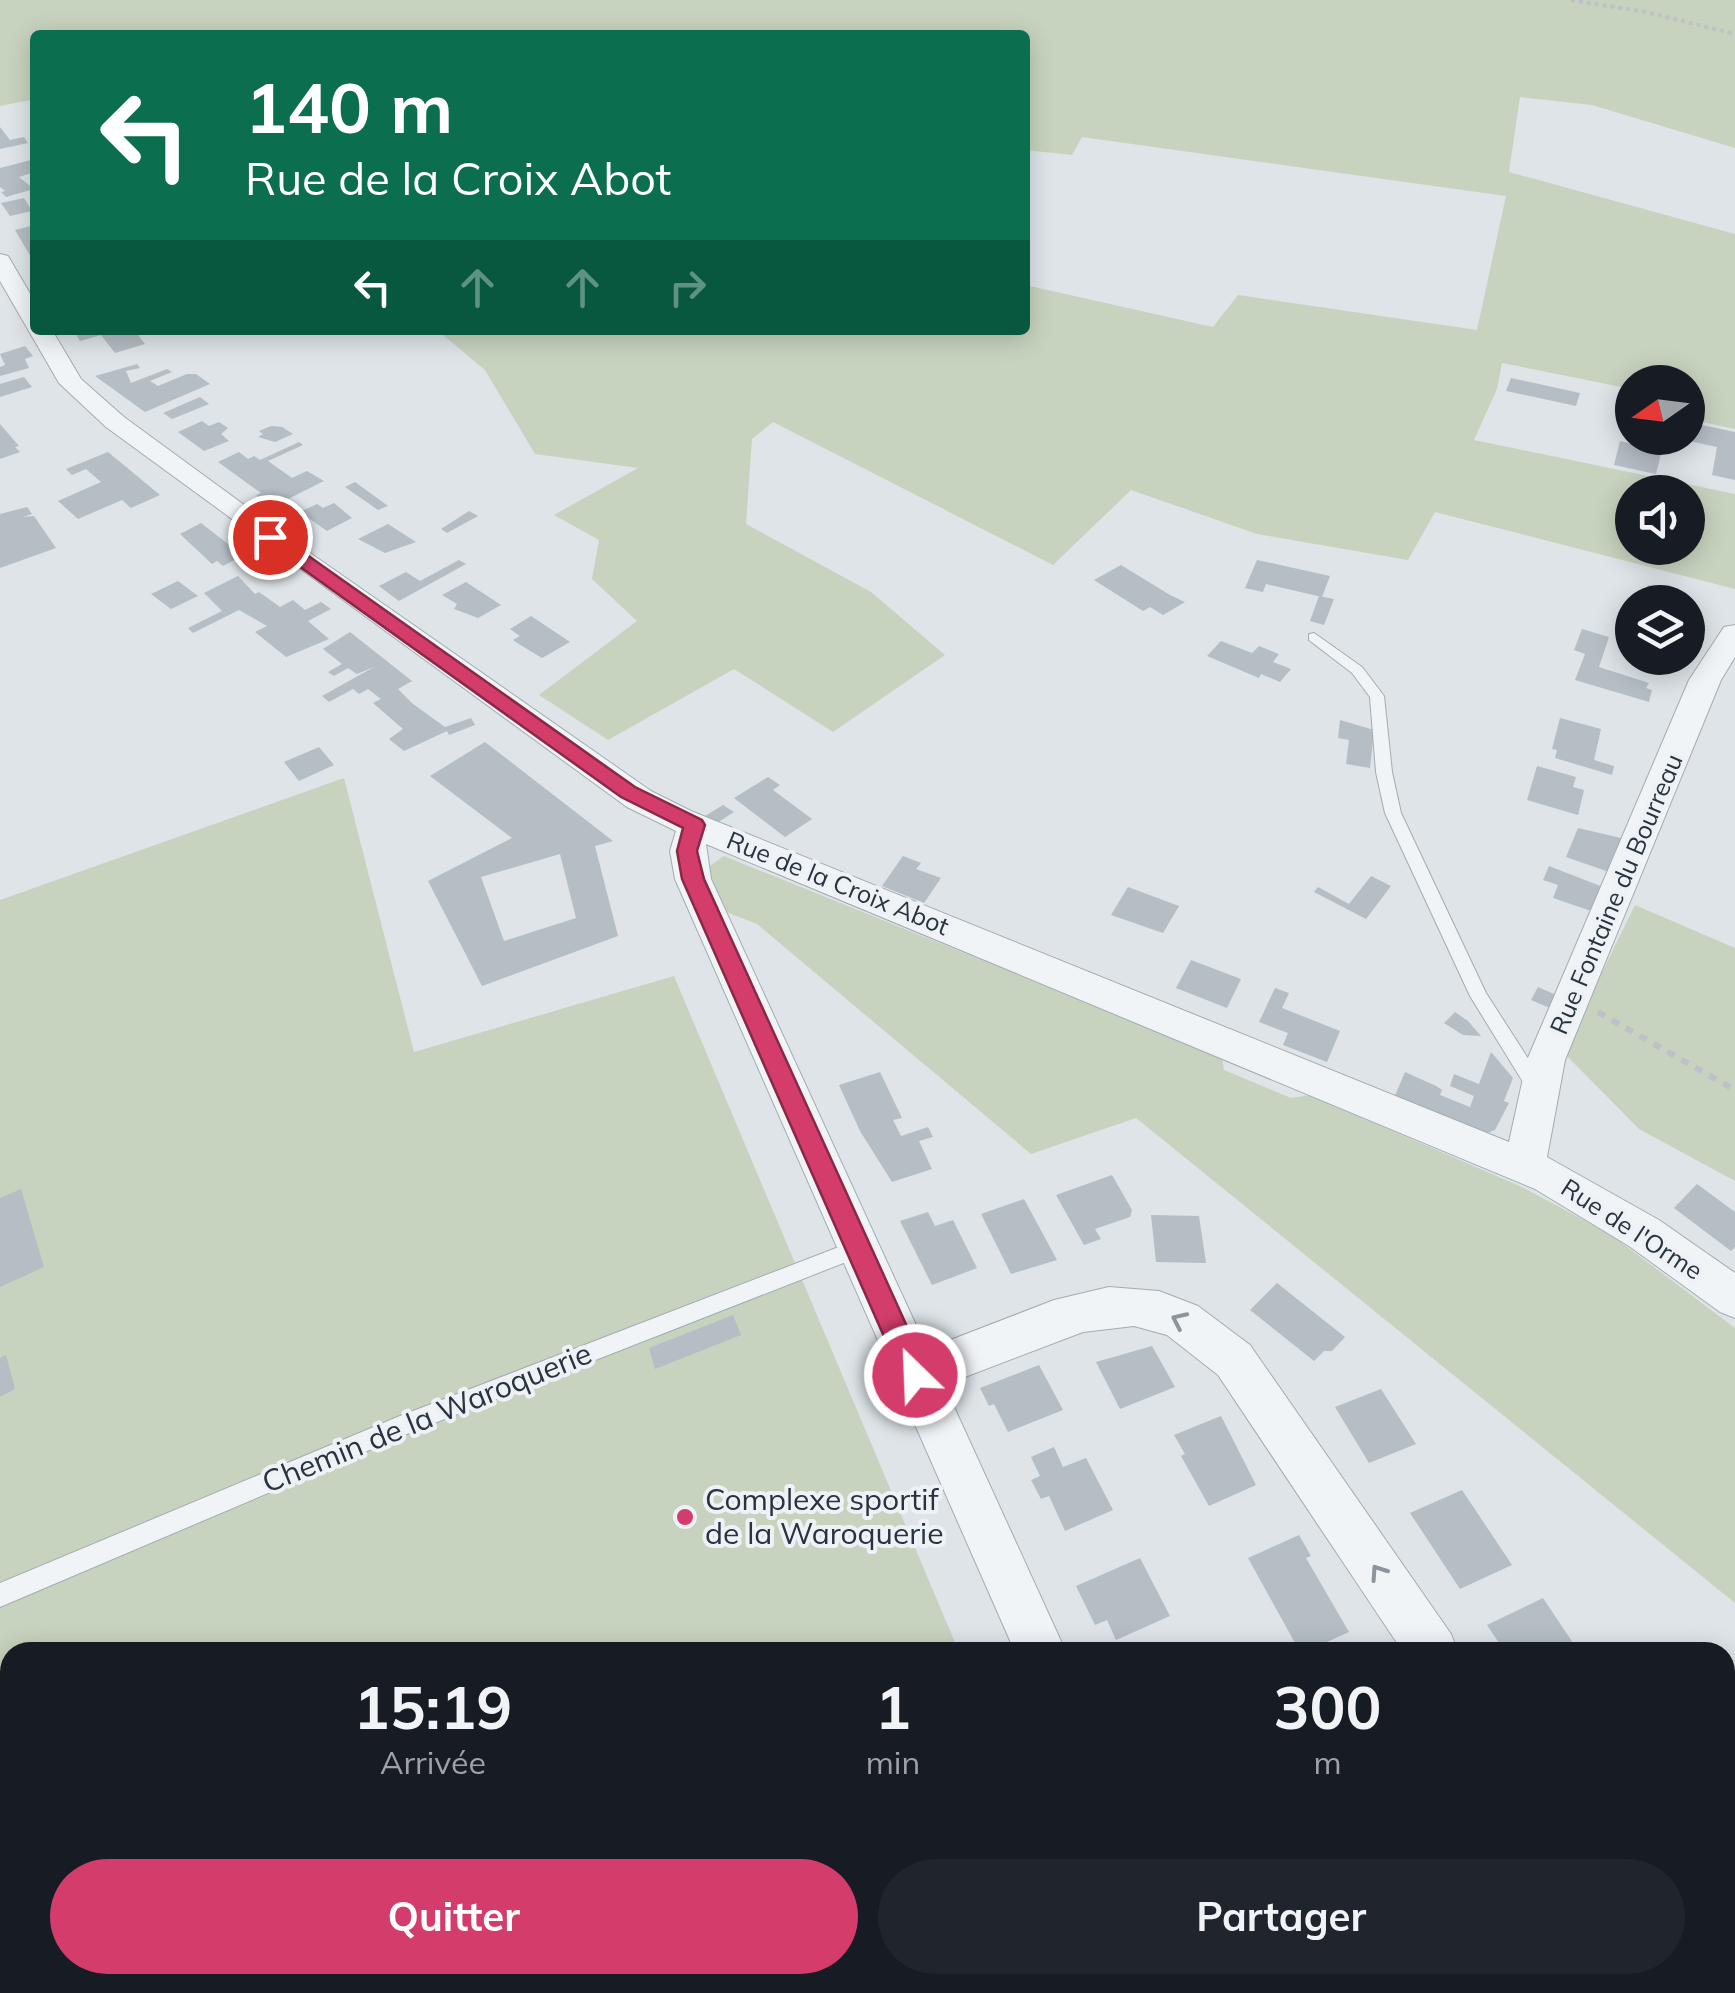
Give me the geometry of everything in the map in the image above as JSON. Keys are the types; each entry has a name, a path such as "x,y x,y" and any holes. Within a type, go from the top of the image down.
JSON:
{"street":[{"path":"0,261 30,313"},
{"name":"Rue de la Croix Abot","path":"43,335 72,384 115,422 639,798 695,825 1525,1166"},
{"name":"Rue Fontaine du Bourreau","path":"1525,1166 1546,1060 1575,999 1705,680 1735,634"},
{"path":"695,825 687,851 693,879 1036,1642"},
{"name":"Rue de l'Orme","path":"1525,1166 1624,1219 1735,1298"},
{"path":"915,1375 1096,1307 1148,1308 1182,1319 1234,1360 1426,1642"}],"lane":[{"path":"1314,636 1357,670 1377,696 1384,772 1393,813 1480,996 1538,1090"},
{"name":"Chemin de la Waroquerie","path":"0,1596 408,1423 857,1249"}],"path":[{"path":"1571,0 1646,12 1735,34"},
{"path":"1575,999 1735,1090"}],"green space":[{"path":"0,0 1735,0 1735,148 1592,105 1520,97 1509,172 1735,234 1735,429 1705,423 1705,365 1615,365 1615,386 1502,363 1497,389 1474,440 1643,475 1615,475 1615,558 1435,512 1408,560 1257,534 1131,490 1053,565 773,422 752,439 746,524 871,592 945,655 833,732 734,669 608,740 539,695 637,621 592,579 599,540 554,515 638,468 535,454 485,370 443,335 1030,335 1030,286 1213,327 1238,295 1477,330 1506,196 1082,137 1072,155 1030,151 1030,30 30,30 30,100 0,106"},
{"path":"1705,488 1735,494 1735,589 1641,565 1705,565"},
{"path":"344,778 414,1052 674,976 955,1642 0,1642 0,900"},
{"path":"724,856 1222,1057 1224,1070 1291,1098 1310,1095 1522,1187 1610,1234 1735,1328 1735,1603 1136,1118 1031,1154 757,924 721,910 704,870"},
{"path":"1635,905 1735,948 1735,1181 1639,1129 1563,1052"}],"building":[{"path":"0,127 10,140 24,137 28,143 0,149"},
{"path":"30,160 30,174 19,177 30,190 6,197 1,192 5,191 0,187 0,168"},
{"path":"24,198 30,211 10,216 1,203"},
{"path":"30,226 30,256 15,230"},
{"path":"76,335 101,335 80,341"},
{"path":"101,335 138,335 145,344 115,353"},
{"path":"25,346 33,356 25,359 29,368 0,376 0,367 5,365 0,354"},
{"path":"137,364 140,368 126,371 131,383 167,369 172,372 150,381 158,386 196,374 210,384 145,412 95,376"},
{"path":"24,377 32,387 0,397 0,384"},
{"path":"1511,378 1580,393 1576,406 1506,391"},
{"path":"200,397 209,404 172,419 163,413"},
{"path":"202,421 209,426 219,422 228,428 221,434 229,441 204,451 178,432"},
{"path":"0,424 20,452 0,459"},
{"path":"271,426 293,434 275,442 258,437 263,434 259,431"},
{"path":"1705,426 1735,432 1735,480 1712,475 1717,447 1705,444"},
{"path":"299,442 303,445 268,461 292,478 307,471 324,481 272,507 256,495 261,493 218,462 239,452 248,459 254,456 260,460"},
{"path":"108,452 160,495 131,508 122,500 78,519 58,501 101,482 86,469 72,475 66,469"},
{"path":"1616,455 1661,455 1656,474 1614,465"},
{"path":"355,482 388,506 378,510 345,487"},
{"path":"334,503 352,518 327,531 300,512 317,504 323,508"},
{"path":"27,507 32,514 23,517 34,516 56,548 0,568 0,514"},
{"path":"469,511 478,516 447,533 441,529"},
{"path":"201,523 237,551 246,547 252,551 223,566 217,561 212,564 180,534"},
{"path":"388,524 416,542 385,553 358,539"},
{"path":"459,560 466,564 399,601 379,586 406,572 420,581"},
{"path":"1257,560 1330,576 1322,597 1266,584 1263,592 1245,588"},
{"path":"1121,565 1185,602 1163,615 1150,607 1143,611 1094,580"},
{"path":"238,576 255,594 259,592 280,607 293,600 305,610 321,602 331,609 308,621 329,639 286,657 255,632 267,626 239,610 193,633 188,628 222,611 204,593"},
{"path":"178,581 198,596 171,609 151,594"},
{"path":"466,582 501,605 478,618 454,609 457,604 442,595"},
{"path":"1319,596 1334,599 1324,625 1310,621"},
{"path":"531,616 570,642 542,658 513,640 520,636 510,629"},
{"path":"1582,629 1609,637 1599,667 1649,683 1649,702 1575,680 1585,654 1574,650"},
{"path":"350,632 412,681 398,689 413,704 445,727 471,718 475,725 449,735 447,731 404,751 389,739 403,729 373,703 381,699 368,689 359,694 353,689 329,702 322,696 374,667 357,674 348,668 334,676 328,672 342,664 323,649"},
{"path":"1221,641 1252,653 1259,646 1279,654 1273,662 1291,669 1280,682 1261,674 1259,678 1207,656"},
{"path":"1560,718 1601,729 1594,760 1614,766 1612,775 1555,758 1557,750 1552,749"},
{"path":"1340,720 1374,730 1370,768 1346,764 1349,740 1338,738"},
{"path":"485,742 613,841 595,846 618,936 482,986 428,881 512,838 430,776","holes":["560,854 576,918 504,941 481,877"]},
{"path":"319,747 334,765 299,781 284,762"},
{"path":"1537,766 1576,777 1573,787 1584,790 1578,815 1527,800"},
{"path":"768,777 780,785 773,790 812,819 785,837 734,798"},
{"path":"723,805 734,812 714,825 700,819"},
{"path":"1578,828 1621,838 1609,872 1566,857"},
{"path":"903,856 921,863 916,869 941,878 924,903 882,886"},
{"path":"1549,866 1603,887 1594,912 1553,898 1558,885 1543,880"},
{"path":"1371,876 1391,886 1366,919 1314,892 1318,887 1349,904"},
{"path":"1128,887 1179,906 1163,933 1111,915"},
{"path":"1191,960 1241,979 1227,1008 1176,988"},
{"path":"1538,987 1563,998 1557,1011 1531,1000"},
{"path":"1275,988 1289,993 1282,1008 1340,1031 1327,1062 1283,1045 1288,1033 1259,1022"},
{"path":"1455,1012 1481,1036 1463,1035 1444,1023"},
{"path":"1491,1052 1513,1078 1504,1101 1509,1103 1495,1130 1482,1135 1394,1098 1405,1072 1436,1086 1442,1090 1440,1095 1470,1107 1474,1096 1450,1086 1454,1074 1479,1084"},
{"path":"880,1072 902,1118 893,1120 901,1136 928,1127 933,1137 919,1141 932,1169 892,1182 860,1131 839,1085"},
{"path":"1112,1175 1132,1210 1130,1217 1095,1229 1101,1239 1084,1245 1056,1195"},
{"path":"1697,1184 1735,1212 1735,1247 1731,1251 1674,1208"},
{"path":"21,1189 44,1267 0,1287 0,1198"},
{"path":"1024,1199 1057,1260 1011,1274 981,1214"},
{"path":"928,1212 935,1226 953,1220 977,1268 932,1285 900,1221"},
{"path":"1151,1215 1199,1216 1206,1263 1156,1262"},
{"path":"1277,1283 1345,1337 1332,1351 1324,1351 1314,1361 1250,1310"},
{"path":"733,1315 741,1335 655,1369 649,1348"},
{"path":"1152,1346 1175,1387 1120,1409 1096,1362"},
{"path":"6,1355 15,1389 0,1397 0,1358"},
{"path":"1039,1365 1063,1410 1008,1432 994,1404 989,1406 980,1388"},
{"path":"1381,1389 1416,1444 1369,1463 1335,1407"},
{"path":"1221,1416 1256,1485 1209,1506 1181,1456 1185,1454 1174,1435"},
{"path":"1054,1447 1063,1467 1086,1458 1113,1510 1065,1531 1049,1496 1041,1499 1031,1480 1040,1476 1031,1457"},
{"path":"1462,1490 1512,1565 1460,1589 1410,1513"},
{"path":"1299,1535 1311,1556 1306,1558 1349,1632 1327,1642 1294,1642 1248,1558"},
{"path":"1140,1558 1170,1616 1116,1640 1107,1620 1095,1625 1076,1586"},
{"path":"1543,1598 1572,1642 1498,1642 1487,1625"}],"place":[{"name":"Complexe sportif de la Waroquerie","path":"685,1517"}],"route":[{"path":"270,537 628,792 695,825 687,851 693,879 915,1375"}]}
